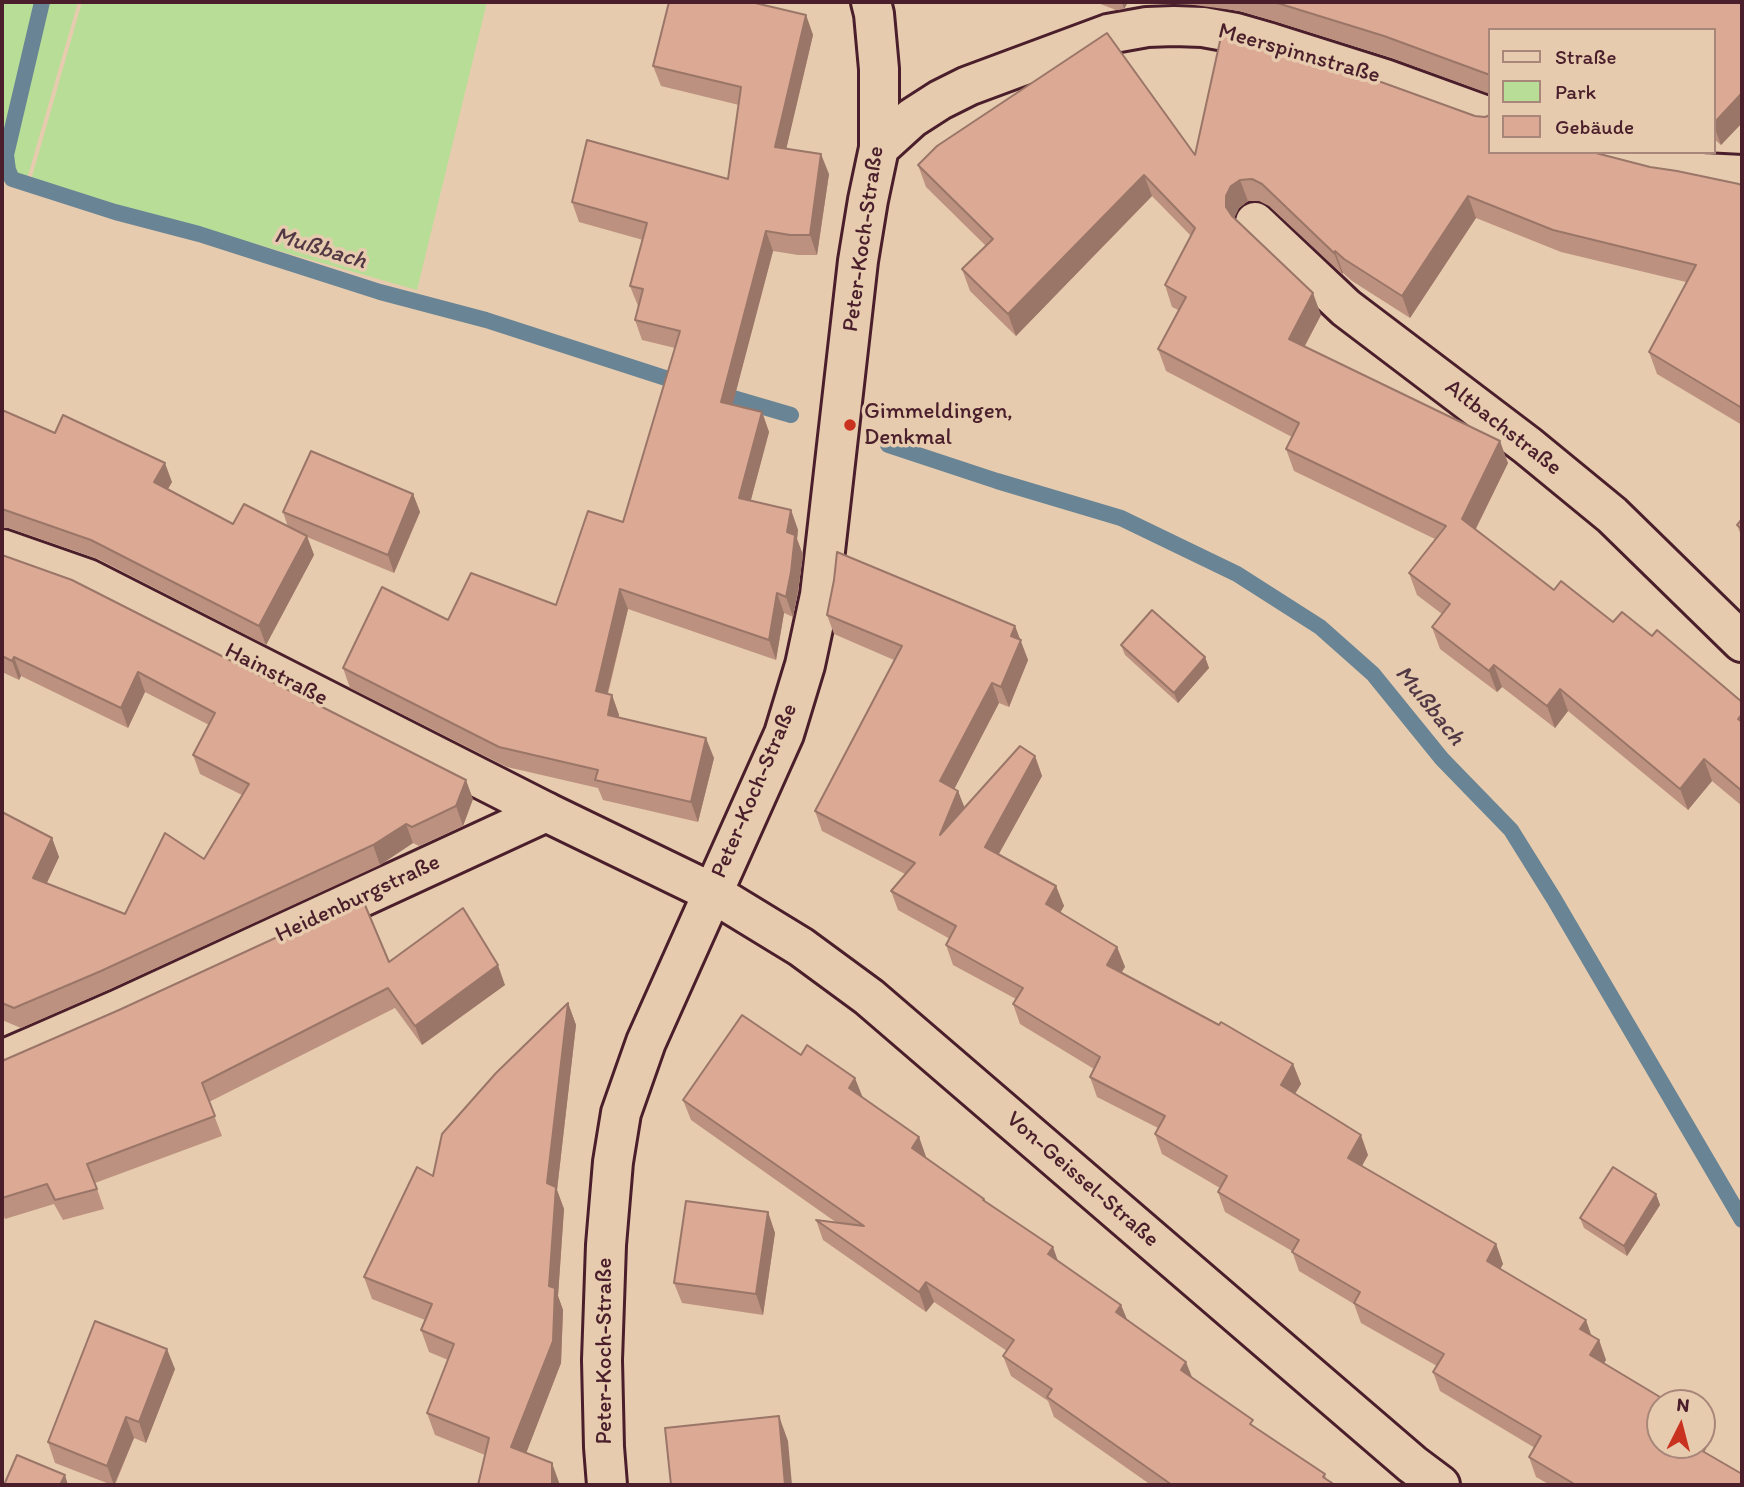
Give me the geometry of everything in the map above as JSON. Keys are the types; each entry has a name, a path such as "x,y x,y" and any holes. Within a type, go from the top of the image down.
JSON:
{"street":[{"name":"Peter-Koch-Straße","path":"607,1485 602,1360 606,1245 621,1112 646,1042 783,734 805,665 820,595 858,261 880,148 879,69 872,2"},
{"name":"Meerspinnstraße","path":"880,148 912,118 968,86 1108,34 1147,27 1214,29 1271,43 1385,79 1488,116"},
{"path":"1610,154 1663,167 1742,175"},
{"name":"Altbachstraße","path":"1255,222 1346,308 1528,446 1612,514 1742,642"},
{"name":"Hainstraße","path":"2,550 88,579 546,812"},
{"path":"546,812 712,892"},
{"name":"Heidenburgstraße","path":"2,1060 117,1010 546,812"},
{"name":"Von-Geissel-Straße","path":"712,892 801,947 869,997 1412,1464 1440,1485"}],"green space":[{"path":"2,2 78,2 27,179 2,182"},
{"path":"82,2 487,2 417,290 31,180"}],"building":[{"path":"669,2 751,2 806,15 775,147 821,154 810,235 766,231 721,402 762,412 739,498 791,510 787,532 795,535 791,572 786,597 777,593 769,640 620,589 596,691 612,695 608,715 706,738 691,802 595,780 598,770 499,747 343,668 382,587 448,620 471,573 556,605 588,511 623,522 680,331 635,320 643,289 630,286 647,223 572,202 587,140 728,179 741,87 653,66"},
{"path":"1274,2 1742,2 1742,93 1716,121 1716,28 1488,28 1488,74 1384,36"},
{"path":"1222,32 1370,78 1475,116 1488,116 1488,154 1600,154 1742,186 1742,408 1649,352 1696,265 1553,230 1468,196 1402,296 1335,251 1334,253 1262,184 1252,179 1240,180 1231,186 1226,196 1226,207 1232,216 1313,293 1289,339 1500,441 1462,519 1554,590 1561,581 1613,622 1622,612 1652,636 1657,630 1742,702 1742,714 1738,719 1742,722 1742,791 1704,759 1680,789 1560,689 1547,706 1494,665 1489,671 1432,627 1450,604 1409,573 1446,526 1286,449 1299,423 1158,349 1186,297 1165,285 1195,228 1144,175 1008,314 962,269 993,239 918,165 937,146 1107,33 1195,155"},
{"path":"2,410 55,433 63,415 165,463 154,482 233,524 244,504 307,536 259,626 91,540 2,509"},
{"path":"311,451 413,494 388,555 283,512"},
{"path":"837,552 1015,626 1011,636 1021,640 1001,687 992,683 940,781 958,791 940,835 1020,746 1035,756 985,847 1056,886 1046,904 1117,947 1107,965 1219,1025 1221,1022 1293,1064 1281,1085 1361,1135 1348,1158 1496,1244 1487,1261 1586,1320 1580,1329 1599,1340 1590,1355 1647,1389 1646,1459 1716,1459 1742,1474 1742,1485 1576,1485 1529,1457 1541,1436 1433,1372 1444,1354 1354,1303 1360,1292 1292,1252 1299,1240 1218,1192 1227,1176 1155,1134 1165,1116 1090,1077 1100,1057 1013,1004 1023,988 946,945 956,926 891,891 915,863 815,811 902,646 827,615"},
{"path":"2,555 72,580 466,780 456,806 412,827 406,824 373,845 101,971 14,1008 2,1003 2,812 52,838 33,878 125,914 165,833 204,859 249,784 193,755 215,713 138,672 121,708 14,657 12,661 2,656"},
{"path":"1152,610 1205,657 1174,693 1121,645"},
{"path":"362,898 389,962 463,908 498,965 415,1026 388,988 202,1083 215,1116 87,1164 97,1189 55,1200 47,1184 2,1198 2,1061"},
{"path":"568,1003 547,1183 556,1187 549,1286 555,1288 553,1341 511,1447 552,1463 552,1485 478,1485 489,1438 427,1413 454,1344 421,1330 432,1304 364,1277 417,1167 433,1176 442,1134 496,1073"},
{"path":"742,1015 801,1055 807,1045 855,1078 849,1088 919,1137 912,1148 1053,1247 1048,1254 1121,1305 1116,1312 1186,1362 1181,1370 1253,1420 1250,1424 1325,1474 1323,1477 1335,1485 1172,1485 1047,1397 1052,1389 1003,1356 1014,1340 926,1282 919,1292 816,1220 864,1226 683,1100"},
{"path":"1613,1167 1656,1194 1624,1246 1580,1218"},
{"path":"686,1201 768,1212 756,1294 674,1283"},
{"path":"95,1321 167,1349 139,1422 126,1417 107,1466 48,1442"},
{"path":"779,1416 785,1485 671,1485 665,1428"},
{"path":"17,1455 65,1475 60,1485 4,1485"}],"waterway":[{"name":"Mußbach","path":"42,2 6,155 12,179 115,212 199,234 380,292 486,320 684,384"},
{"name":"Mußbach","path":"716,393 791,415"},
{"name":"Mußbach","path":"888,445 1121,518 1237,574 1320,627 1373,674 1442,759 1511,830 1742,1220"}],"place":[{"name":"Gimmeldingen, Denkmal","path":"850,425"}]}
